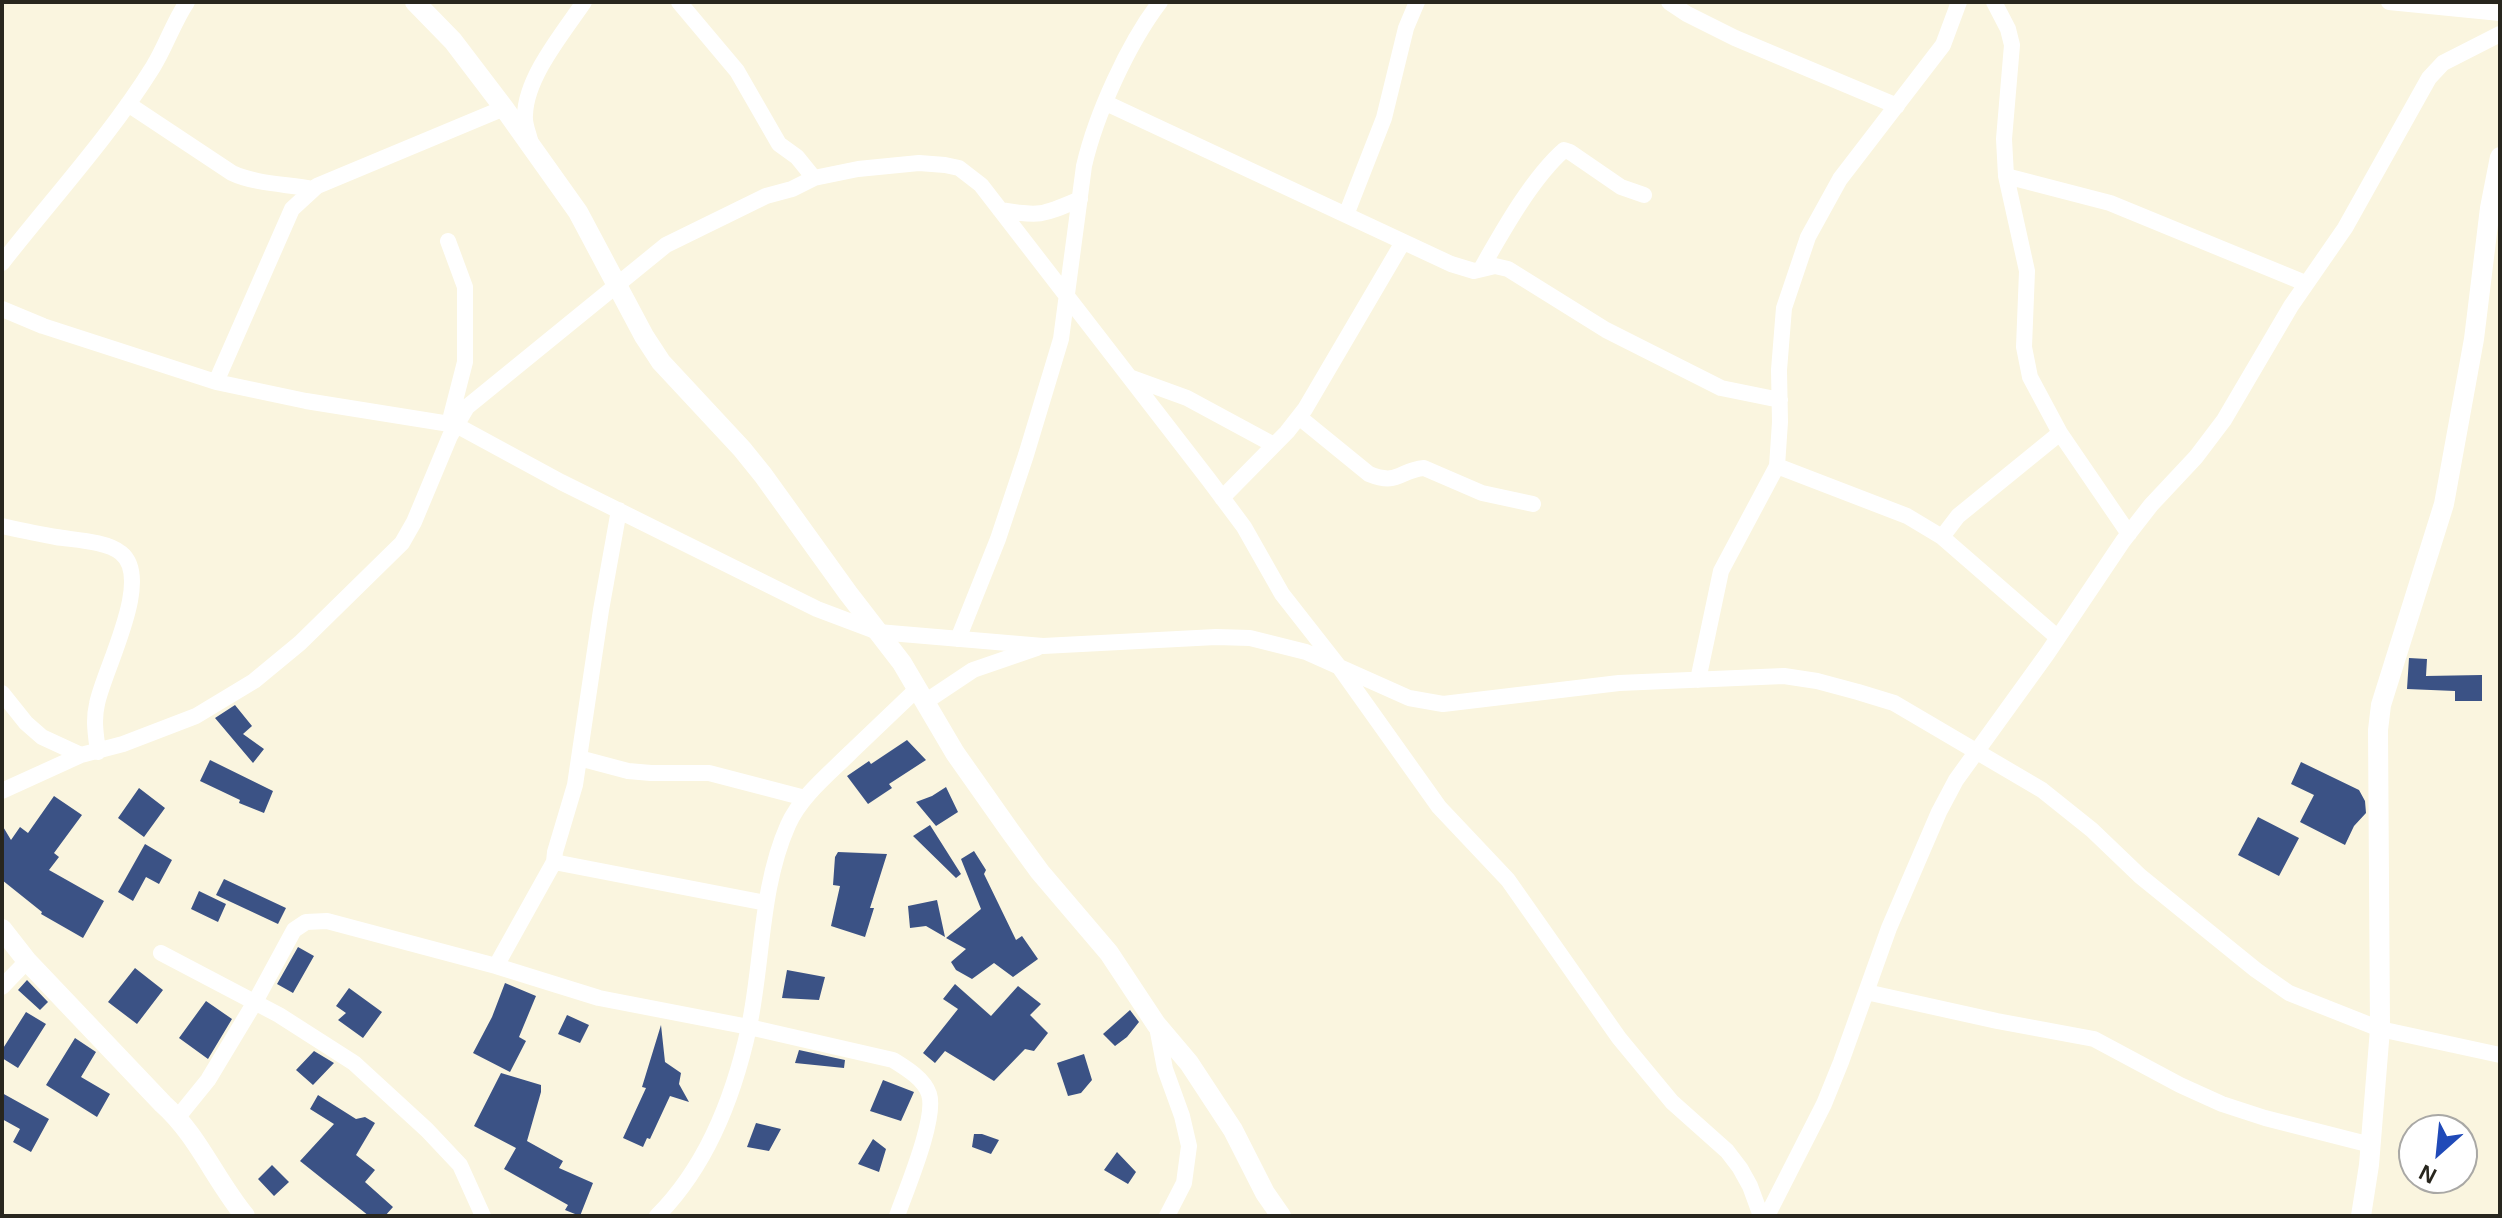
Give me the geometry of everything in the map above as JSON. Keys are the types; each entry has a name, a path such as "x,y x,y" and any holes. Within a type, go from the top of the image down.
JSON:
{"street":[{"path":"2,263 128,104 154,65 174,21 187,2"},
{"path":"415,2 453,41 578,212 661,362 763,475 902,663 981,791 1040,872 1109,953 1156,1024 1189,1063 1233,1130 1265,1193 1281,1216"},
{"path":"534,152 524,118 527,96 540,68 584,2"},
{"path":"679,2 737,71 779,144 797,157 814,178"},
{"path":"958,639 998,539 1061,339 1091,137 1144,23 1160,2"},
{"path":"1346,215 1384,118 1406,28 1417,2"},
{"path":"1669,2 1735,38 1897,106"},
{"path":"1698,680 1721,571 1777,466 1784,308 1808,237 1840,179 1943,45 1959,2"},
{"path":"1994,2 2008,29 2012,45 2004,139 2006,176 2027,271 2024,347 2030,377 2060,433 2129,534"},
{"path":"2389,2 2500,13"},
{"path":"1767,1216 1824,1104 1889,928 1939,812 1976,750 2047,654 2129,534 2224,420 2305,283 2345,228 2429,78 2443,63 2500,34"},
{"path":"1106,103 1451,264 1474,271 1495,266 1508,269 1606,330 1721,388 1780,400"},
{"path":"128,104 246,180 313,189"},
{"path":"216,382 292,209 313,189 375,160 504,108"},
{"path":"1481,269 1513,216 1553,160 1564,150 1621,187 1644,195"},
{"path":"2361,1216 2371,1145 2380,1029 2381,705 2444,504 2474,339 2490,208 2500,157"},
{"path":"452,425 467,407 666,245 766,196 792,189 814,178 919,163 959,168 981,185 1132,378 1244,527 1282,594 1340,668 1439,807 1508,880 1619,1038 1672,1102 1733,1159 1744,1175 1761,1216"},
{"path":"2006,176 2110,203 2305,283"},
{"path":"1000,210 1032,216 1045,214 1080,199"},
{"path":"2,791 81,755 98,752 196,716 254,681 300,643 402,543 452,425 463,379 465,287 448,241"},
{"path":"1222,498 1299,417 1403,242"},
{"path":"2,309 43,326 216,382 306,401 452,425 817,609 878,632 1043,646 1250,638 1306,652 1409,698 1443,704 1619,683 1784,676 1817,681 1894,703 2064,806 2140,876 2289,993 2380,1029 2500,1055"},
{"path":"1132,378 1187,398 1274,445"},
{"path":"1299,417 1369,474 1379,478 1393,479 1424,468 1482,493 1533,504"},
{"path":"1942,537 1958,516 2060,433"},
{"path":"1777,466 1907,516 1942,537 2057,637"},
{"path":"496,966 554,862 575,785 619,510"},
{"path":"2,526 91,541 121,553 132,568 129,609 97,701 94,721 98,752"},
{"path":"657,1216 670,1203 706,1152 734,1079 749,1027 766,903 789,824 805,798 921,696 973,670 1043,646"},
{"path":"2,693 26,723 42,737 81,755"},
{"path":"579,758 628,771 709,773 805,798"},
{"path":"554,862 766,903"},
{"path":"178,1117 208,1080 294,930 306,922 327,921 496,966 599,998 749,1027 893,1060 923,1084 929,1094 931,1115 897,1216"},
{"path":"2,929 27,961 178,1117 227,1194 245,1216"},
{"path":"161,953 255,1002 354,1063 460,1165 483,1216"},
{"path":"2,987 27,961"},
{"path":"1866,992 2094,1039 2222,1104 2371,1145"},
{"path":"1156,1024 1165,1069 1189,1146 1184,1183 1167,1216"}],"building":[{"path":"2409,658 2427,659 2426,676 2482,675 2482,701 2455,701 2455,691 2407,689"},
{"path":"235,705 252,726 243,734 264,749 253,763 215,718"},
{"path":"907,740 926,760 889,784 892,788 868,804 847,776"},
{"path":"210,760 273,791 264,813 200,781"},
{"path":"2301,762 2359,790 2365,801 2366,813 2354,826 2345,845 2300,822 2314,795 2291,784"},
{"path":"946,787 958,812 936,826 916,802"},
{"path":"139,788 165,808 144,837 118,818"},
{"path":"54,796 82,815 54,853 59,857 49,870 104,901 83,938 41,914 2,880 2,825 11,840 20,827 28,833"},
{"path":"2258,817 2299,838 2279,876 2238,855"},
{"path":"930,825 961,874 956,878 913,836"},
{"path":"145,844 172,860 159,884 146,877 133,901 118,892"},
{"path":"974,851 986,870 984,874 1016,940 1022,936 1038,959 1013,977 994,963 972,979 956,970 951,962 966,949 946,938 981,909 961,859"},
{"path":"838,852 887,854 870,908 874,908 865,937 831,926 840,886 833,885"},
{"path":"224,879 286,908 278,924 216,895"},
{"path":"199,891 226,904 218,922 191,909"},
{"path":"937,900 945,937 926,926 910,928 908,906"},
{"path":"298,947 314,956 293,993 277,984"},
{"path":"135,968 163,990 137,1024 108,1002"},
{"path":"787,970 825,977 819,1000 782,998"},
{"path":"27,980 48,1002 40,1010 18,990"},
{"path":"505,983 536,996 519,1037 526,1041 510,1072 473,1053"},
{"path":"955,984 991,1016 1018,986 1041,1004 1030,1015 1048,1033 1034,1051 1025,1049 994,1081 945,1051 935,1063 923,1053 958,1009 943,999"},
{"path":"349,988 382,1012 363,1038 338,1020 346,1013 336,1006"},
{"path":"206,1001 232,1019 208,1059 179,1038"},
{"path":"1130,1010 1139,1022 1115,1046 1103,1034"},
{"path":"26,1012 46,1024 18,1068 2,1058 2,1050"},
{"path":"567,1015 589,1025 580,1043 558,1034"},
{"path":"661,1025 665,1062 681,1073 679,1084 689,1102 670,1096 650,1139 647,1138 643,1147 623,1138 646,1088 642,1087"},
{"path":"75,1038 96,1052 81,1077 110,1094 97,1117 46,1085"},
{"path":"799,1050 845,1060 844,1068 795,1063"},
{"path":"314,1051 334,1063 313,1085 296,1070"},
{"path":"1084,1054 1092,1080 1081,1093 1068,1096 1057,1063"},
{"path":"501,1073 541,1085 527,1141 563,1161 559,1168 593,1183 580,1216 565,1210 568,1205 504,1169 516,1148 474,1126"},
{"path":"883,1080 914,1092 901,1121 870,1111"},
{"path":"2,1093 49,1119 31,1152 13,1142 20,1129 2,1119"},
{"path":"318,1095 356,1119 365,1117 375,1123 356,1155 375,1170 365,1182 393,1207 385,1216 369,1216 300,1161 334,1124 310,1109"},
{"path":"756,1123 781,1129 769,1151 747,1147"},
{"path":"974,1134 999,1140 991,1154 972,1147"},
{"path":"873,1139 886,1149 879,1172 858,1164"},
{"path":"1117,1152 1136,1172 1128,1184 1104,1170"},
{"path":"272,1165 289,1182 274,1196 258,1179"}]}
